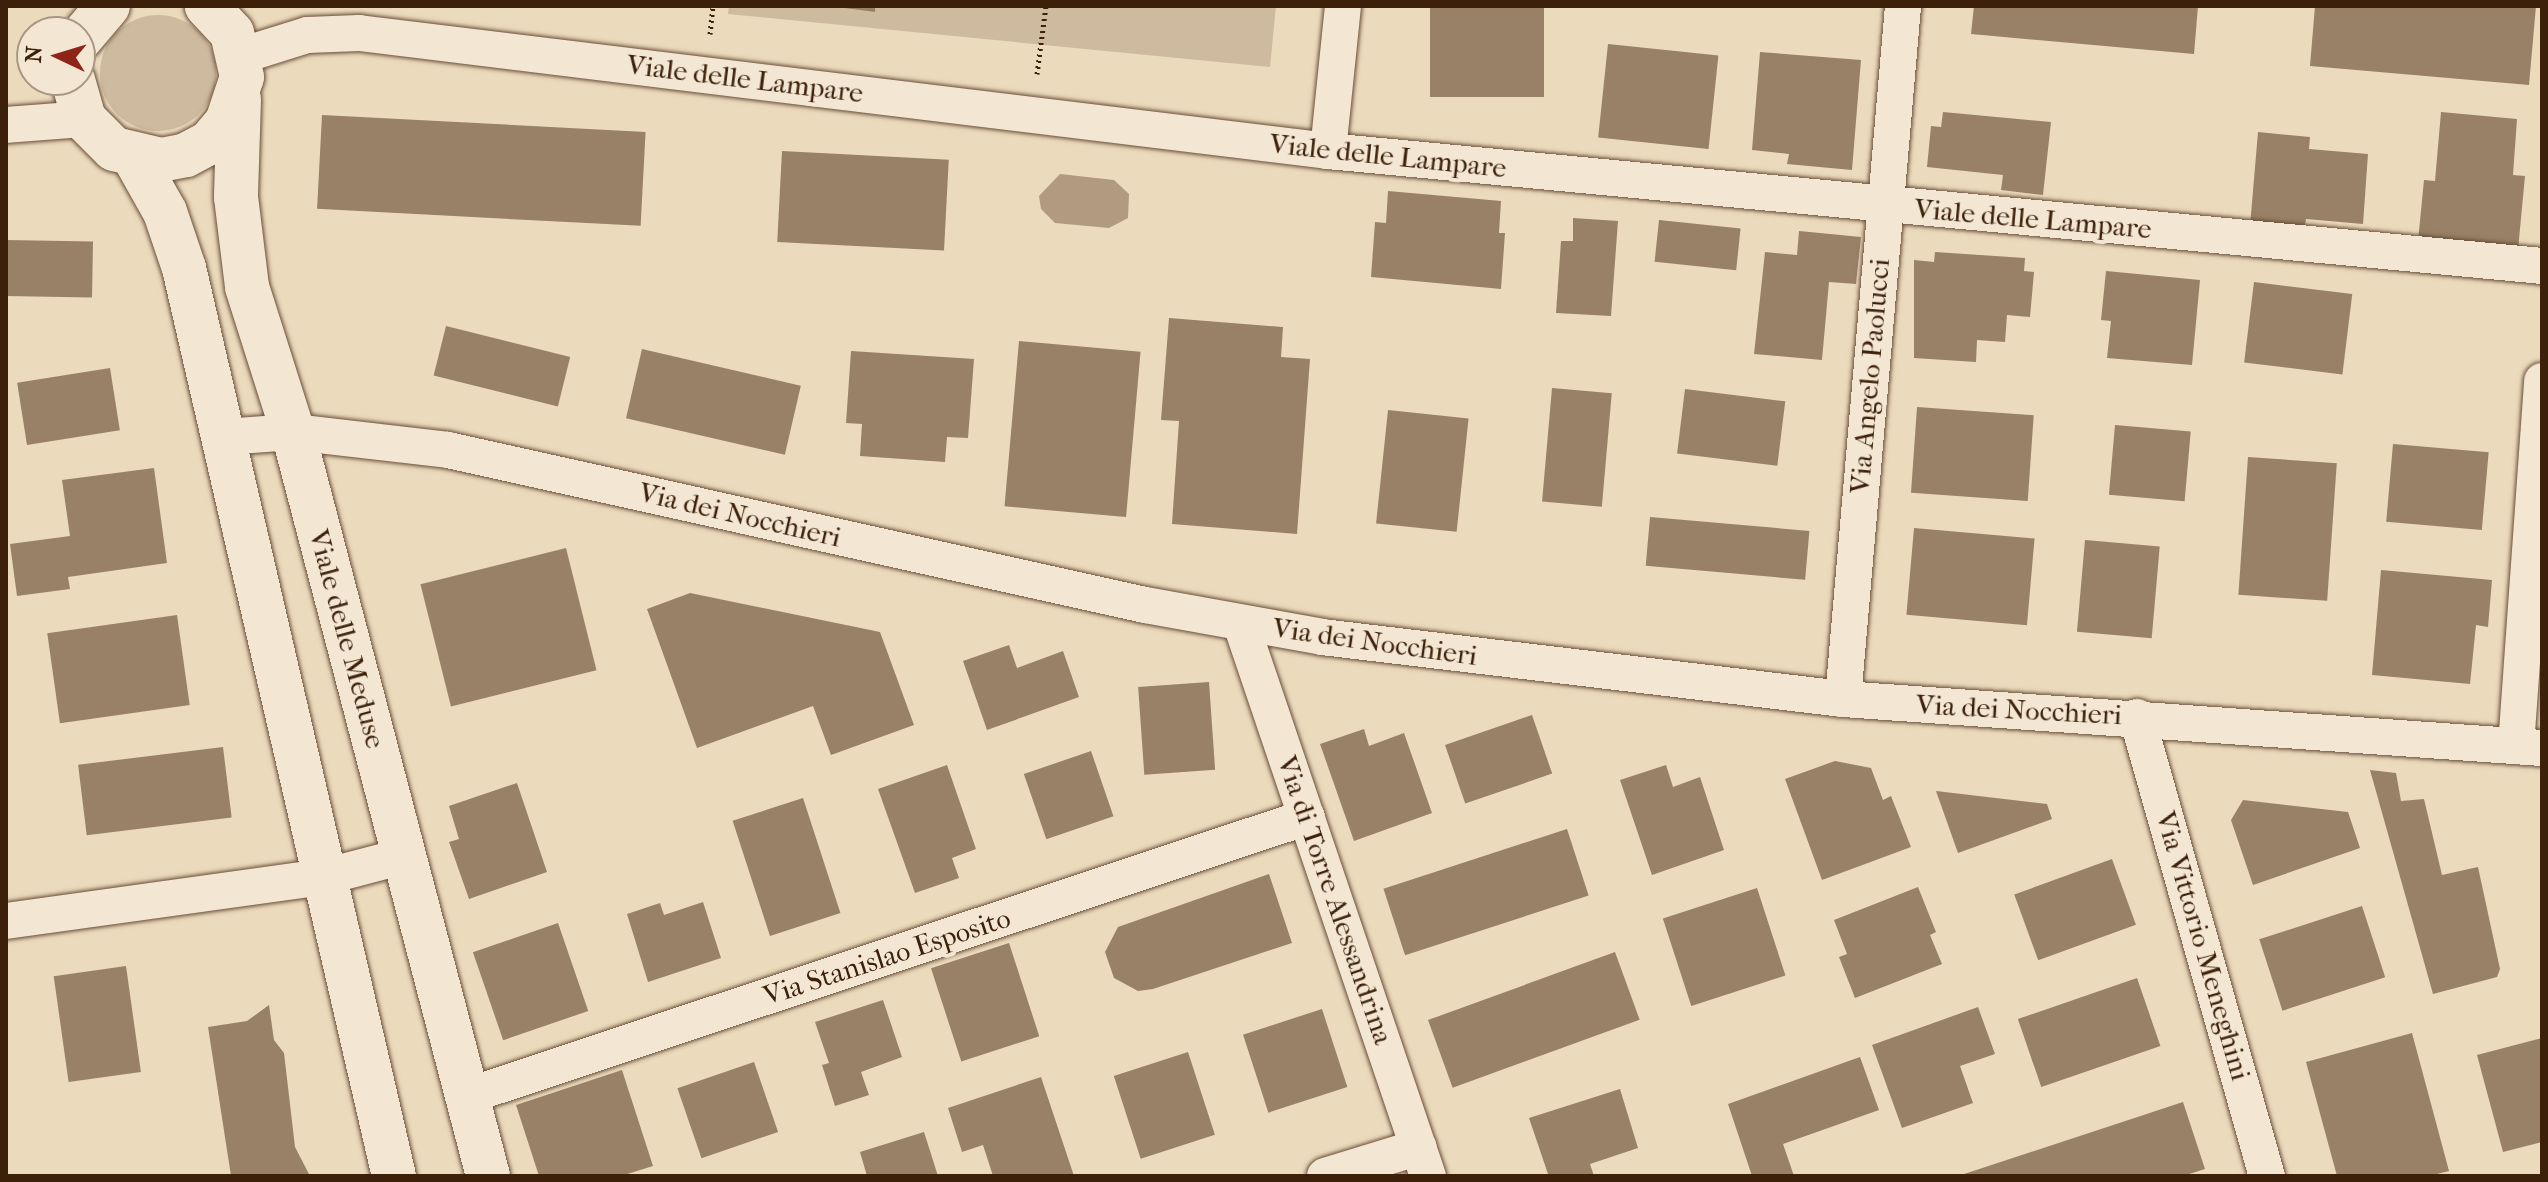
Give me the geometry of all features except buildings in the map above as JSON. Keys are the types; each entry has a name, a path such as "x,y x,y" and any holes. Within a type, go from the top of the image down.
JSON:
{"street":[{"path":"6,125 78,99 114,149 134,157 161,160 198,148 227,122 239,77 232,33 207,6"},
{"path":"1328,151 1343,6"},
{"name":"Via Angelo Paolucci","path":"1843,699 1903,6"},
{"name":"Viale delle Lampare","path":"239,77 298,37 359,33 1328,151 2542,266"},
{"name":"Viale delle Meduse","path":"239,77 235,175 242,263 257,331 293,432 488,1176"},
{"path":"134,157 176,240 394,1176"},
{"path":"2529,747 2542,381"},
{"name":"Via dei Nocchieri","path":"224,437 293,432 470,455 1241,624 1843,699 2137,717 2529,747"},
{"name":"Via di Torre Alessandrina","path":"1241,624 1423,1162"},
{"name":"Via Vittorio Meneghini","path":"2137,717 2267,1176"},
{"name":"Via Stanislao Esposito","path":"467,1096 1307,817"},
{"path":"6,921 324,877 404,856"},
{"path":"1325,1176 1423,1162"}],"path":[{"path":"1032,115 1046,6"}],"shaded area":[{"path":"729,6 1276,6 1270,67 728,14"},
{"path":"158,15 180,19 199,32 212,51 216,73 212,95 199,114 180,127 158,131 136,127 117,114 104,95 100,73 104,51 117,32 136,19"},
{"path":"1060,174 1114,180 1129,194 1128,218 1109,228 1055,223 1041,209 1039,196"}]}
